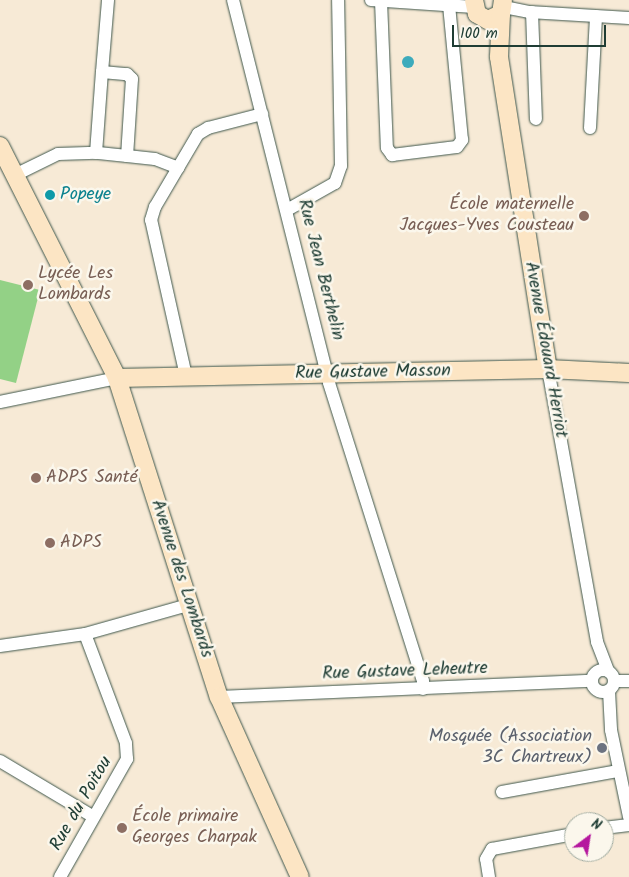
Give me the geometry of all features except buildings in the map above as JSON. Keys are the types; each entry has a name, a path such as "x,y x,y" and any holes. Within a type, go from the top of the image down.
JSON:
{"street":[{"path":"96,153 108,0"},
{"name":"Rue Jean Berthelin","path":"233,0 327,374 423,681 423,689"},
{"path":"287,210 335,183 341,166 338,0"},
{"path":"449,4 462,140 457,147 392,155 387,148 376,0 449,4 476,8 493,20 514,7 629,18"},
{"path":"514,7 536,118"},
{"name":"Avenue Édouard Herriot","path":"499,57 514,7"},
{"name":"Avenue Édouard Herriot","path":"476,8 499,57 548,369 603,681"},
{"path":"590,128 596,16"},
{"path":"102,72 127,74 132,79 127,156"},
{"path":"186,376 151,220 198,134 208,128 262,114"},
{"name":"Avenue des Lombards","path":"0,146 117,378 219,697 300,877"},
{"path":"15,175 58,154 96,153 156,159 178,168"},
{"name":"Rue Gustave Masson","path":"117,378 548,369 629,373"},
{"path":"0,402 117,378"},
{"path":"0,646 86,634 188,604"},
{"name":"Rue du Poitou","path":"60,877 127,759 126,743 86,634"},
{"path":"603,681 617,771 629,818"},
{"name":"Rue Gustave Leheutre","path":"219,697 629,681"},
{"path":"0,762 94,817"},
{"path":"502,792 617,771"},
{"path":"614,827 629,825"},
{"path":"489,877 486,859 492,849 564,836"}],"green space":[{"path":"0,280 40,290 16,383 0,379"}],"water":[{"path":"408,56 414,62 408,68 402,62"}],"place":[{"name":"Popeye","path":"50,195"},
{"name":"École maternelle Jacques-Yves Cousteau","path":"584,216"},
{"name":"Lycée Les Lombards","path":"28,285"},
{"name":"ADPS Santé","path":"36,478"},
{"name":"ADPS","path":"50,543"},
{"name":"Mosquée (Association 3C Chartreux)","path":"602,748"},
{"name":"École primaire Georges Charpak","path":"122,828"}]}
